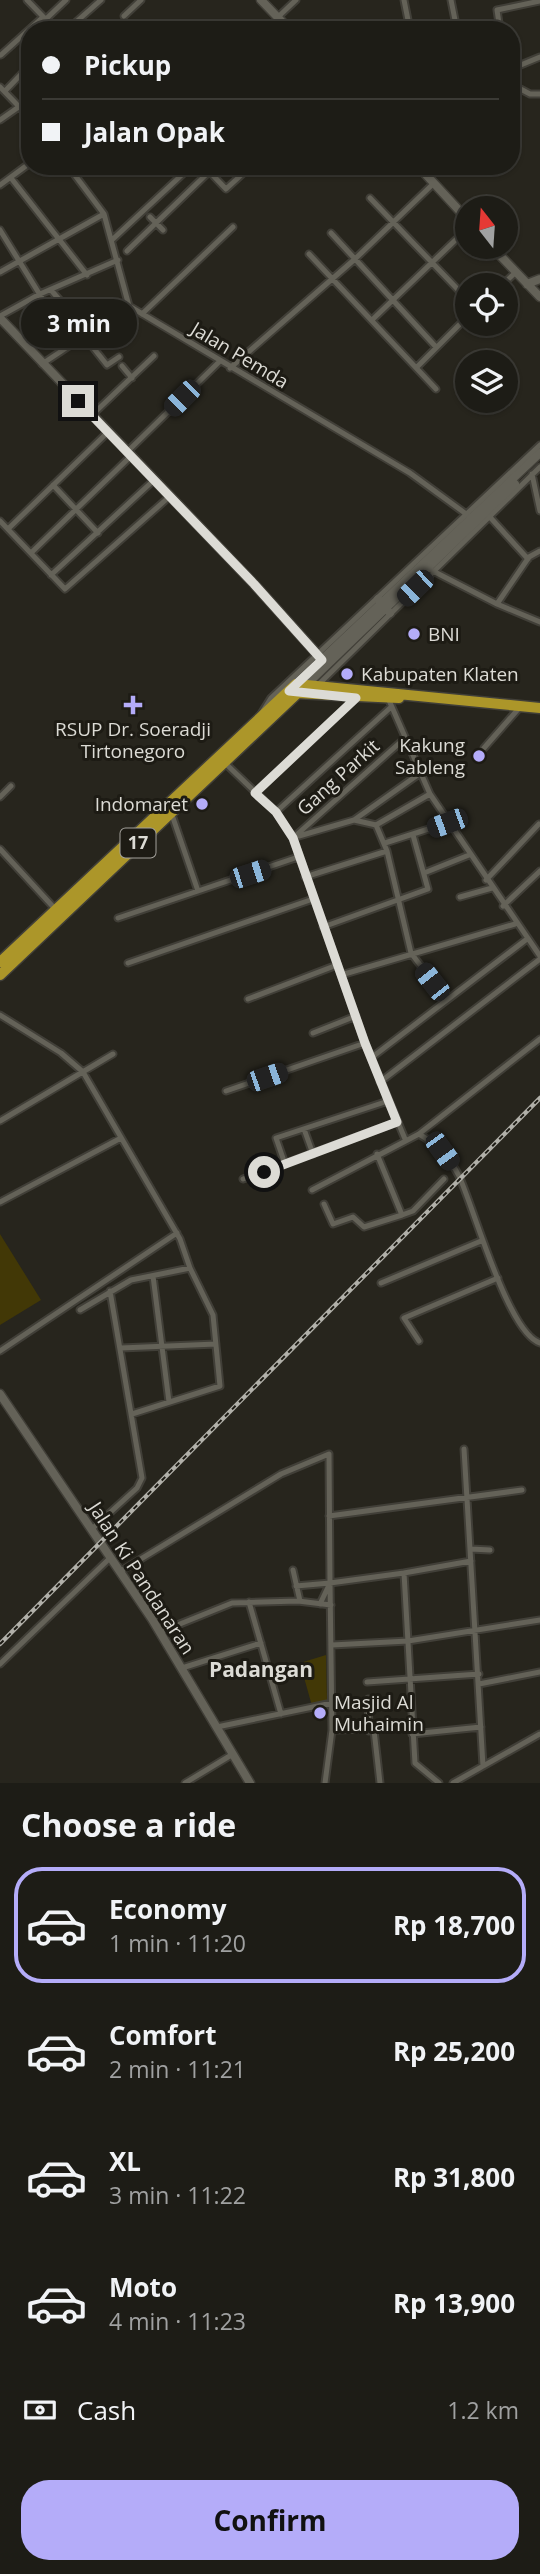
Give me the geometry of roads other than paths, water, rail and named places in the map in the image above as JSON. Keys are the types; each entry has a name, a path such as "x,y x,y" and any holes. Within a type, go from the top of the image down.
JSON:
{"highway":[{"path":"304,690 339,687 540,708"},
{"path":"304,690 389,703 417,697"},
{"name":"17","path":"169,810 259,717 304,690"},
{"name":"17","path":"0,962 304,690"},
{"name":"17","path":"0,975 58,912"}],"main road":[{"path":"261,0 282,21"},
{"path":"428,175 455,206"},
{"path":"503,259 515,273"},
{"path":"518,276 540,297"},
{"path":"527,284 540,279"},
{"path":"0,317 267,597 322,660"},
{"path":"487,507 540,453"},
{"path":"304,690 322,660 427,567 471,518 540,460"},
{"name":"Jalan Ki Pandanaran","path":"0,1394 121,1571 250,1783"}],"street":[{"path":"27,0 48,21"},
{"path":"41,21 66,0"},
{"path":"77,21 101,0"},
{"path":"124,16 141,0"},
{"path":"278,17 296,0"},
{"path":"404,0 408,21"},
{"path":"451,0 455,21"},
{"path":"495,0 498,21"},
{"path":"496,10 540,1"},
{"path":"1,55 21,38"},
{"path":"520,65 540,57"},
{"path":"0,120 20,106 3,89 21,73"},
{"path":"520,90 540,94"},
{"path":"1,181 21,170"},
{"path":"42,364 129,306 113,239 104,214 75,175"},
{"path":"113,239 182,175"},
{"path":"127,251 206,175"},
{"path":"212,175 226,189 241,175"},
{"path":"10,178 87,275"},
{"path":"230,368 334,280 434,183"},
{"path":"370,198 455,287"},
{"path":"0,272 104,214"},
{"path":"150,217 163,230"},
{"path":"142,314 233,227"},
{"path":"0,230 53,316"},
{"path":"331,233 436,347"},
{"path":"372,320 455,241"},
{"path":"309,254 436,388"},
{"path":"0,317 40,294 118,260"},
{"path":"51,290 107,365 119,357"},
{"name":"Jalan Pemda","path":"129,306 219,362 410,473 471,518"},
{"path":"416,367 455,329"},
{"path":"92,415 154,356"},
{"path":"32,552 77,510 219,362"},
{"path":"122,366 132,378"},
{"path":"8,529 108,432"},
{"path":"540,445 487,507 427,567 496,604 540,621"},
{"path":"487,507 540,467"},
{"path":"532,474 540,511"},
{"path":"51,575 154,481"},
{"path":"53,485 98,533"},
{"path":"0,521 32,552 63,589 169,497"},
{"path":"487,507 528,559"},
{"path":"304,690 471,518"},
{"path":"496,604 528,559 540,551"},
{"path":"259,717 264,705 322,660 361,624"},
{"path":"255,793 356,698"},
{"path":"276,812 389,703 419,774 447,823 540,957 380,1082"},
{"path":"484,748 520,707"},
{"name":"Gang Parkit","path":"294,838 404,739"},
{"path":"225,763 276,812 294,838 298,857 365,1043 405,1139"},
{"path":"294,838 354,820 419,774"},
{"path":"0,797 11,786"},
{"path":"354,820 376,825 430,794"},
{"path":"169,810 198,891"},
{"path":"384,843 447,823"},
{"path":"486,880 540,824"},
{"path":"376,825 387,851 411,953 447,1000"},
{"path":"323,927 428,889 413,835"},
{"path":"0,849 58,912"},
{"path":"305,877 387,851"},
{"path":"424,873 469,855"},
{"path":"118,918 298,857"},
{"path":"503,906 540,871"},
{"path":"460,897 492,888"},
{"path":"128,963 313,899"},
{"path":"341,975 515,924"},
{"path":"371,1058 527,939"},
{"path":"247,999 337,965"},
{"path":"0,1015 61,1053 83,1072 177,1233 190,1268 211,1306 220,1387 132,1414"},
{"path":"313,1033 356,1016"},
{"path":"312,1190 419,1133 540,1039"},
{"path":"226,1091 365,1043"},
{"path":"0,1121 114,1054"},
{"path":"285,1164 276,1138 388,1101"},
{"path":"243,1179 397,1122"},
{"path":"304,1129 313,1154"},
{"path":"419,1133 439,1148 458,1174 481,1241 498,1278 526,1335 540,1343"},
{"path":"0,1202 121,1138"},
{"path":"377,1154 401,1215"},
{"path":"324,1204 333,1224 353,1217 362,1227 366,1227 413,1211 444,1179"},
{"path":"0,1351 177,1233"},
{"path":"381,1283 481,1241"},
{"path":"80,1310 131,1280 190,1268"},
{"path":"153,1276 169,1402"},
{"path":"419,1341 404,1318 498,1278"},
{"path":"92,1529 140,1484 132,1414 110,1291"},
{"path":"121,1348 216,1344"},
{"path":"464,1449 469,1496 483,1766"},
{"path":"121,1571 281,1474 329,1454 332,1730 326,1783"},
{"path":"328,1516 522,1490"},
{"path":"471,1549 490,1550"},
{"path":"0,1664 111,1556"},
{"path":"296,1586 404,1573 471,1561"},
{"path":"293,1570 300,1601"},
{"path":"404,1573 416,1766 439,1783"},
{"path":"320,1604 330,1583"},
{"path":"160,1632 217,1607 249,1602 300,1601 331,1605"},
{"path":"249,1602 281,1714"},
{"path":"332,1645 408,1641 540,1620"},
{"path":"182,1668 261,1643"},
{"path":"479,1684 540,1672"},
{"path":"367,1682 479,1674"},
{"path":"368,1699 380,1783"},
{"path":"217,1727 332,1703"},
{"path":"332,1730 412,1731 481,1727"},
{"path":"453,1783 540,1734"},
{"path":"185,1783 233,1754"}],"railway":[{"path":"0,1644 540,1098"}],"place":[{"name":"BNI","path":"414,634"},
{"name":"Kabupaten Klaten","path":"347,674"},
{"name":"RSUP Dr. Soeradji Tirtonegoro","path":"133,705"},
{"name":"Kakung Sableng","path":"479,756"},
{"name":"Indomaret","path":"202,804"},
{"name":"Masjid Al Muhaimin","path":"320,1713"}],"district":[{"name":"Padangan","path":"261,1670"}]}
